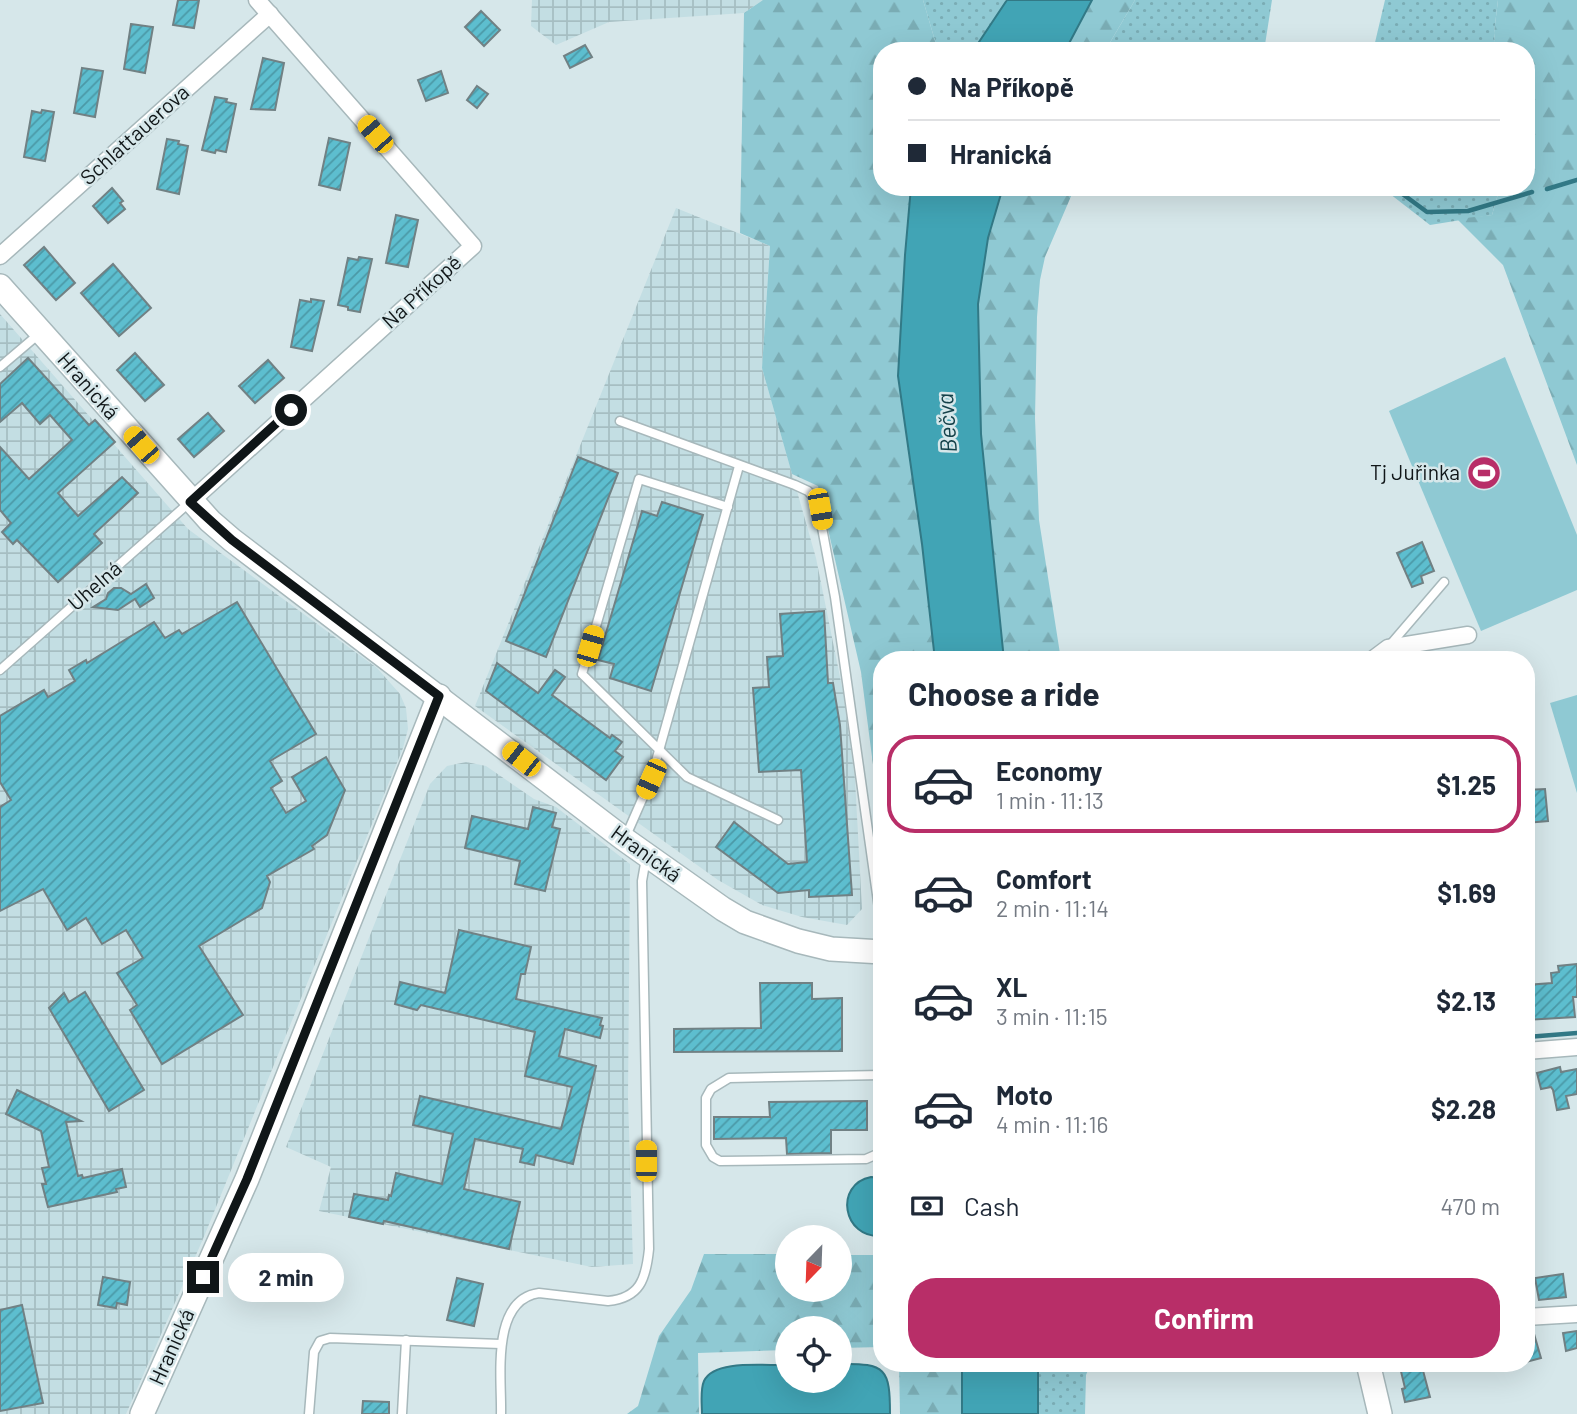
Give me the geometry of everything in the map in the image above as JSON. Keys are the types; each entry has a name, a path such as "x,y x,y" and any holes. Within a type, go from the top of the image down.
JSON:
{"street":[{"name":"Na Příkopě","path":"190,502 473,246 257,0"},
{"name":"Schlattauerova","path":"0,256 270,14"},
{"name":"Hranická","path":"0,286 190,502 232,540 624,839 723,909 757,927 814,946 873,951"},
{"path":"1384,651 1388,648 1468,635"},
{"name":"Hranická","path":"142,1414 247,1179 439,696"},
{"path":"1535,1050 1577,1047"},
{"path":"1535,1316 1577,1314"},
{"path":"1370,1372 1380,1414"}],"lane":[{"path":"0,367 41,332"},
{"path":"620,421 813,495 820,509 835,597 873,866"},
{"path":"624,839 651,779 739,466"},
{"path":"727,507 639,479 582,674 687,777 778,820"},
{"name":"Uhelná","path":"0,670 190,502"},
{"path":"1388,648 1444,582"},
{"path":"501,1414 501,1344 511,1311 518,1303 532,1294 553,1293 608,1301 619,1300 636,1290 646,1271 649,1250 642,881 648,856"},
{"path":"873,1075 729,1078 710,1089 706,1098 706,1145 713,1157 720,1161 866,1158 873,1155"},
{"path":"309,1414 314,1352 320,1341 330,1338 501,1344"},
{"path":"402,1414 406,1340"}],"shaded area":[{"path":"532,0 763,0 744,13 609,22 556,45 531,26"},
{"path":"676,208 770,246 762,368 816,558 843,692 855,779 862,909 847,925 802,917 762,905 718,880 475,706"},
{"path":"0,314 188,529 377,668 400,694 406,708 408,729 403,748 203,1239 126,1414 0,1414"},
{"path":"466,762 486,766 534,799 556,807 630,864 628,1098 633,1264 592,1267 319,1211 331,1167 286,1147 430,784 447,766"}],"green space":[{"path":"763,0 923,0 935,42 873,42 873,196 910,196 905,255 922,544 934,651 873,651 873,765 861,672 818,486 792,474 762,368 770,246 740,233 744,13"},
{"path":"923,0 1005,0 979,42 935,42"},
{"path":"1092,0 1135,0 1110,42 1070,42"},
{"path":"1135,0 1272,0 1265,42 1110,42"},
{"path":"1385,0 1498,0 1495,42 1375,42"},
{"path":"1498,0 1577,0 1577,465 1503,265 1457,219 1492,215 1497,196 1535,196 1535,42 1495,42"},
{"path":"1000,196 1071,196 1045,257 1037,317 1035,418 1039,520 1060,651 1003,651 981,434 978,304 988,238"},
{"path":"1393,196 1497,196 1492,215 1430,225"},
{"name":"Tj Juřinka","path":"1505,357 1577,535 1577,590 1481,631 1389,411"},
{"path":"1577,695 1577,793 1550,703"},
{"path":"704,1254 775,1254 775,1302 852,1302 852,1255 873,1255 873,1347 852,1348 852,1316 775,1316 775,1350 698,1353 699,1414 627,1414 638,1406 659,1336 691,1290"},
{"path":"899,1372 962,1372 962,1414 900,1414"},
{"path":"1038,1372 1087,1372 1085,1414 1038,1414"}],"water":[{"path":"1007,0 1092,0 1070,42 979,42"},
{"name":"Bečva","path":"910,196 1000,196 988,238 978,304 981,434 1003,651 934,651 898,376"},
{"path":"873,1177 873,1235 858,1229 848,1210 851,1190 859,1182"},
{"path":"852,1364 867,1365 873,1367 873,1372 882,1372 886,1378 890,1414 702,1414 704,1381 718,1369 741,1365 775,1365 775,1393 852,1393"},
{"path":"962,1372 1038,1372 1038,1414 962,1414"}],"building":[{"path":"178,0 199,0 194,28 173,25"},
{"path":"481,11 500,30 484,46 465,27"},
{"path":"131,24 153,27 145,73 124,69"},
{"path":"585,45 592,57 570,68 564,56"},
{"path":"263,58 284,63 275,110 251,109"},
{"path":"82,68 103,71 95,117 74,113"},
{"path":"441,71 448,93 426,101 418,80"},
{"path":"477,86 488,94 477,108 467,100"},
{"path":"215,97 236,104 226,152 202,150"},
{"path":"42,110 54,112 45,161 24,157 32,111 41,113"},
{"path":"329,138 350,143 340,190 319,185"},
{"path":"167,139 188,146 179,194 157,189"},
{"path":"112,188 123,201 120,203 125,209 108,223 93,206"},
{"path":"396,215 418,220 408,267 386,263"},
{"path":"44,247 75,283 56,300 24,265"},
{"path":"359,257 372,259 360,312 338,305 348,258 358,260"},
{"path":"113,264 151,308 119,336 81,293"},
{"path":"311,299 324,301 312,351 291,347 300,300 311,302"},
{"path":"135,353 164,385 145,401 117,370"},
{"path":"28,358 89,425 95,420 115,442 58,493 78,516 122,477 138,493 94,534 102,543 58,582 17,540 13,544 2,532 11,523 0,510 0,447 29,479 72,440 50,415 40,424 22,403 0,422 0,384"},
{"path":"268,360 284,378 255,403 239,386"},
{"path":"208,413 224,431 194,457 178,439"},
{"path":"578,457 618,473 546,657 506,641"},
{"path":"662,502 703,515 651,691 610,678 614,664 598,660 642,511 657,516"},
{"path":"1422,542 1434,571 1421,576 1423,583 1412,587 1397,553"},
{"path":"146,584 154,598 140,607 135,599 118,610 93,607 106,599 114,588 121,588 131,594"},
{"path":"237,602 316,734 270,761 282,781 271,788 286,813 306,801 292,777 326,757 345,790 327,835 312,846 314,849 267,876 270,882 262,908 199,946 243,1015 162,1064 130,1010 137,1005 117,973 143,958 126,930 102,944 86,918 67,930 43,889 0,911 0,807 11,800 0,782 0,716 44,690 48,697 75,681 69,670 86,660 87,663 154,622 165,638 179,630 182,634"},
{"path":"824,611 828,683 833,683 840,725 852,895 809,897 809,890 778,893 716,847 734,822 788,864 807,862 801,770 759,772 753,688 769,687 767,657 783,656 780,614"},
{"path":"497,663 538,693 555,670 565,677 552,695 610,738 612,735 622,742 615,751 623,757 606,780 486,691"},
{"path":"1545,789 1548,821 1535,822 1535,790"},
{"path":"533,807 556,813 552,827 560,829 545,891 515,884 520,861 465,848 472,816 528,829"},
{"path":"459,930 531,947 525,974 521,974 516,999 602,1018 600,1038 565,1029 559,1056 596,1066 573,1164 536,1155 534,1165 520,1162 523,1149 475,1139 464,1189 520,1202 509,1249 384,1221 383,1224 349,1217 354,1194 388,1200 396,1173 442,1184 453,1134 413,1125 420,1096 561,1129 572,1087 525,1076 535,1032 421,1005 417,1010 395,1004 400,982 445,993"},
{"path":"1577,964 1577,997 1573,997 1575,1017 1535,1019 1535,984 1552,983 1551,973 1559,972 1558,966"},
{"path":"760,983 812,983 812,999 842,998 842,1051 674,1052 674,1029 761,1028"},
{"path":"85,992 144,1090 109,1111 49,1008 64,993 69,1002"},
{"path":"1560,1067 1561,1072 1577,1069 1577,1094 1566,1096 1569,1108 1557,1110 1553,1090 1551,1087 1541,1089 1537,1073"},
{"path":"17,1090 81,1121 66,1122 78,1176 82,1175 83,1178 122,1169 126,1187 116,1189 117,1192 48,1207 42,1184 46,1184 42,1168 49,1167 41,1131 6,1114"},
{"path":"867,1101 867,1130 831,1130 831,1153 787,1154 786,1138 714,1139 714,1117 770,1117 769,1102"},
{"path":"1563,1274 1566,1297 1539,1300 1535,1278"},
{"path":"103,1277 130,1282 127,1305 117,1303 116,1308 98,1305"},
{"path":"457,1278 483,1284 474,1326 447,1320"},
{"path":"22,1305 43,1403 0,1411 0,1310"},
{"path":"1577,1331 1577,1348 1566,1351 1563,1333"},
{"path":"1535,1337 1541,1358 1535,1360"},
{"path":"1401,1372 1423,1372 1430,1397 1405,1402 1402,1389 1405,1388"},
{"path":"363,1401 389,1402 389,1414 362,1414"}],"waterway":[{"path":"1547,189 1577,180"},
{"path":"1405,196 1427,212 1468,211 1519,196"},
{"path":"1535,1036 1577,1033"}],"place":[{"name":"Tj Juřinka","path":"1484,473"}],"route":[{"path":"203,1277 247,1179 439,696 232,540 190,502 291,410"}]}
